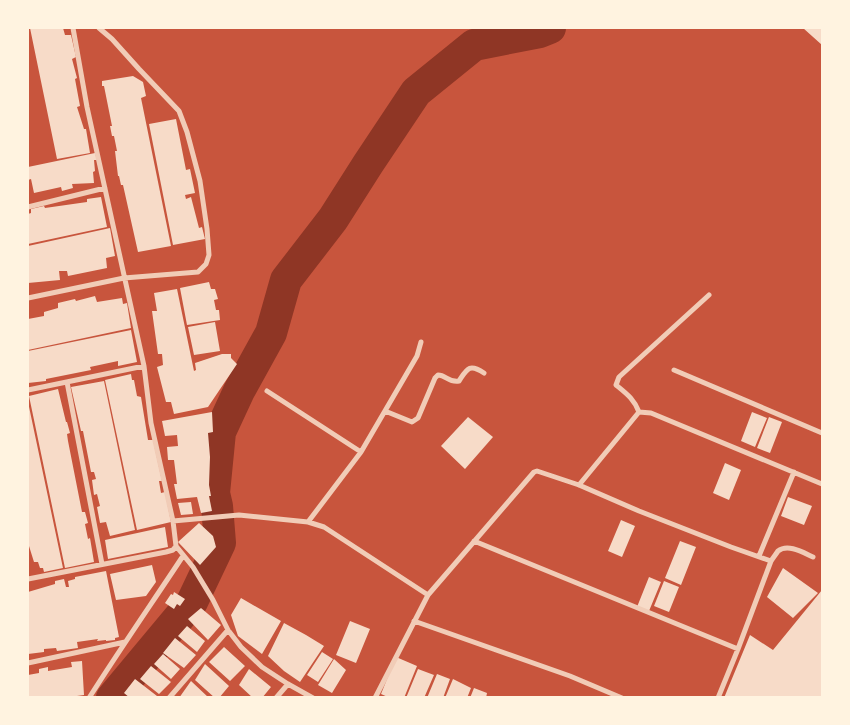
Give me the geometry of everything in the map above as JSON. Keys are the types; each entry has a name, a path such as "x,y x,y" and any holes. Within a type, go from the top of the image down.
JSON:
{"street":[{"path":"73,28 87,107 144,366 151,423 173,521 176,546 193,567 228,630 241,647 262,667 314,698"},
{"path":"28,298 124,278 198,272 206,264 209,255 200,181 187,132 179,111 112,39 99,28"},
{"path":"28,206 106,188"},
{"path":"639,412 632,398 616,385 619,377 709,295"},
{"path":"308,522 361,452 417,356 421,342"},
{"path":"28,390 144,366"},
{"path":"385,411 412,422 418,418 438,375 442,375 454,382 459,381 469,368 477,368 484,373"},
{"path":"674,370 822,433"},
{"path":"67,382 102,564"},
{"path":"267,391 361,452"},
{"path":"639,412 650,413 822,484"},
{"path":"579,485 639,412"},
{"path":"375,698 428,595 534,472 541,472 579,485 731,548 771,561"},
{"path":"759,556 794,472"},
{"path":"173,521 239,514 308,522 324,527 428,595"},
{"path":"474,541 738,649"},
{"path":"28,579 166,552 173,550 176,546"},
{"path":"718,698 771,561 782,548 813,557"},
{"path":"90,698 124,642 183,556"},
{"path":"414,621 570,676 622,698"},
{"path":"169,698 228,630"},
{"path":"28,664 124,642"},
{"path":"276,698 288,684"}],"building":[{"path":"30,28 63,28 65,35 71,35 76,57 72,59 77,78 75,79 80,106 77,107 84,129 86,129 90,153 57,159"},
{"path":"803,28 822,28 822,45"},
{"path":"133,76 143,82 146,96 141,98 171,246 138,252 123,185 121,185 118,176 115,151 117,151 110,126 112,126 104,86 102,86 102,81"},
{"path":"176,119 186,170 190,169 195,193 185,195 186,199 191,197 199,228 202,227 205,239 173,245 149,124"},
{"path":"95,153 97,160 94,160 94,183 72,184 73,188 62,191 61,187 34,193 31,179 28,180 28,167"},
{"path":"101,197 107,227 28,244 28,214 31,213 31,209 87,202 87,199"},
{"path":"110,228 115,256 106,258 107,268 68,276 67,271 59,271 60,280 28,283 28,246"},
{"path":"209,282 211,289 215,289 218,299 214,300 216,310 219,310 220,320 187,325 180,288"},
{"path":"177,289 194,371 196,370 195,363 222,354 231,354 231,358 237,364 208,407 174,414 171,402 166,402 157,367 163,365 162,354 158,354 152,311 157,311 154,293"},
{"path":"95,296 97,302 122,298 123,304 127,303 131,328 28,350 28,319 44,316 44,312 58,308 58,303"},
{"path":"215,322 220,351 194,355 188,327"},
{"path":"131,330 137,362 118,366 118,361 90,367 91,370 46,379 46,381 28,383 28,351"},
{"path":"131,374 137,396 141,397 148,440 153,440 162,481 159,481 161,493 165,492 171,522 137,530 105,380"},
{"path":"104,381 135,530 110,536 106,522 100,523 97,507 100,506 97,494 94,495 92,480 96,479 94,472 91,472 83,431 81,431 71,387"},
{"path":"58,389 70,433 67,434 68,441 82,512 85,512 88,523 85,524 88,539 90,538 94,562 65,568 29,396"},
{"path":"28,402 63,568 44,572 38,562 34,562 28,547"},
{"path":"212,412 213,432 208,433 211,496 209,496 212,511 201,513 197,497 177,499 174,484 177,484 174,460 168,460 167,447 178,446 177,435 165,436 162,421"},
{"path":"752,412 767,418 755,447 741,441"},
{"path":"468,417 493,437 465,469 441,446"},
{"path":"769,417 782,422 770,453 757,448"},
{"path":"725,463 741,470 729,500 713,493"},
{"path":"788,497 812,506 804,525 781,516"},
{"path":"191,502 193,514 181,515 178,503"},
{"path":"621,520 635,526 622,557 608,551"},
{"path":"199,523 213,536 216,547 200,565 178,542"},
{"path":"165,527 168,547 108,559 105,540"},
{"path":"680,541 696,547 681,585 665,578"},
{"path":"152,565 156,582 146,596 116,600 110,574"},
{"path":"783,568 818,593 793,618 767,597"},
{"path":"106,571 119,637 115,638 115,640 97,641 98,639 77,642 78,648 57,651 56,648 44,649 44,652 28,654 28,592 55,584 55,581 64,579 66,587 69,587 68,581 75,579 75,577"},
{"path":"649,577 661,582 649,611 637,607"},
{"path":"664,581 679,587 669,612 654,606"},
{"path":"822,590 822,698 724,698 750,635 773,650"},
{"path":"174,592 185,599 180,606 177,604 174,609 165,603"},
{"path":"241,598 281,621 262,654 238,636 231,615"},
{"path":"201,608 221,625 208,640 188,619"},
{"path":"350,621 370,629 356,663 336,655"},
{"path":"284,623 324,646 300,682 284,671 268,656"},
{"path":"187,626 205,641 197,652 178,636"},
{"path":"175,638 196,655 184,668 163,653"},
{"path":"224,647 245,666 230,681 209,662"},
{"path":"322,652 333,659 318,682 307,675"},
{"path":"163,654 180,669 171,679 154,664"},
{"path":"396,657 417,666 404,698 390,698 381,694"},
{"path":"334,659 346,670 332,693 318,685"},
{"path":"82,661 84,695 77,696 77,698 28,698 28,675 39,673 39,669 48,667 48,671 72,667 71,662"},
{"path":"205,664 229,686 219,698 215,698 195,680"},
{"path":"151,666 171,682 159,694 140,679"},
{"path":"249,669 271,687 262,698 253,698 239,685"},
{"path":"418,669 434,675 424,698 406,698"},
{"path":"437,674 450,679 443,698 427,698"},
{"path":"135,679 157,696 156,698 130,698 124,693"},
{"path":"453,679 471,688 467,698 445,698"},
{"path":"191,681 209,698 179,698"},
{"path":"474,688 487,693 486,698 470,698"}],"waterway":[{"path":"112,698 192,602 220,543 214,493 220,432 239,391 271,333 286,280 333,219 416,92 474,45 540,32 550,28"}]}
